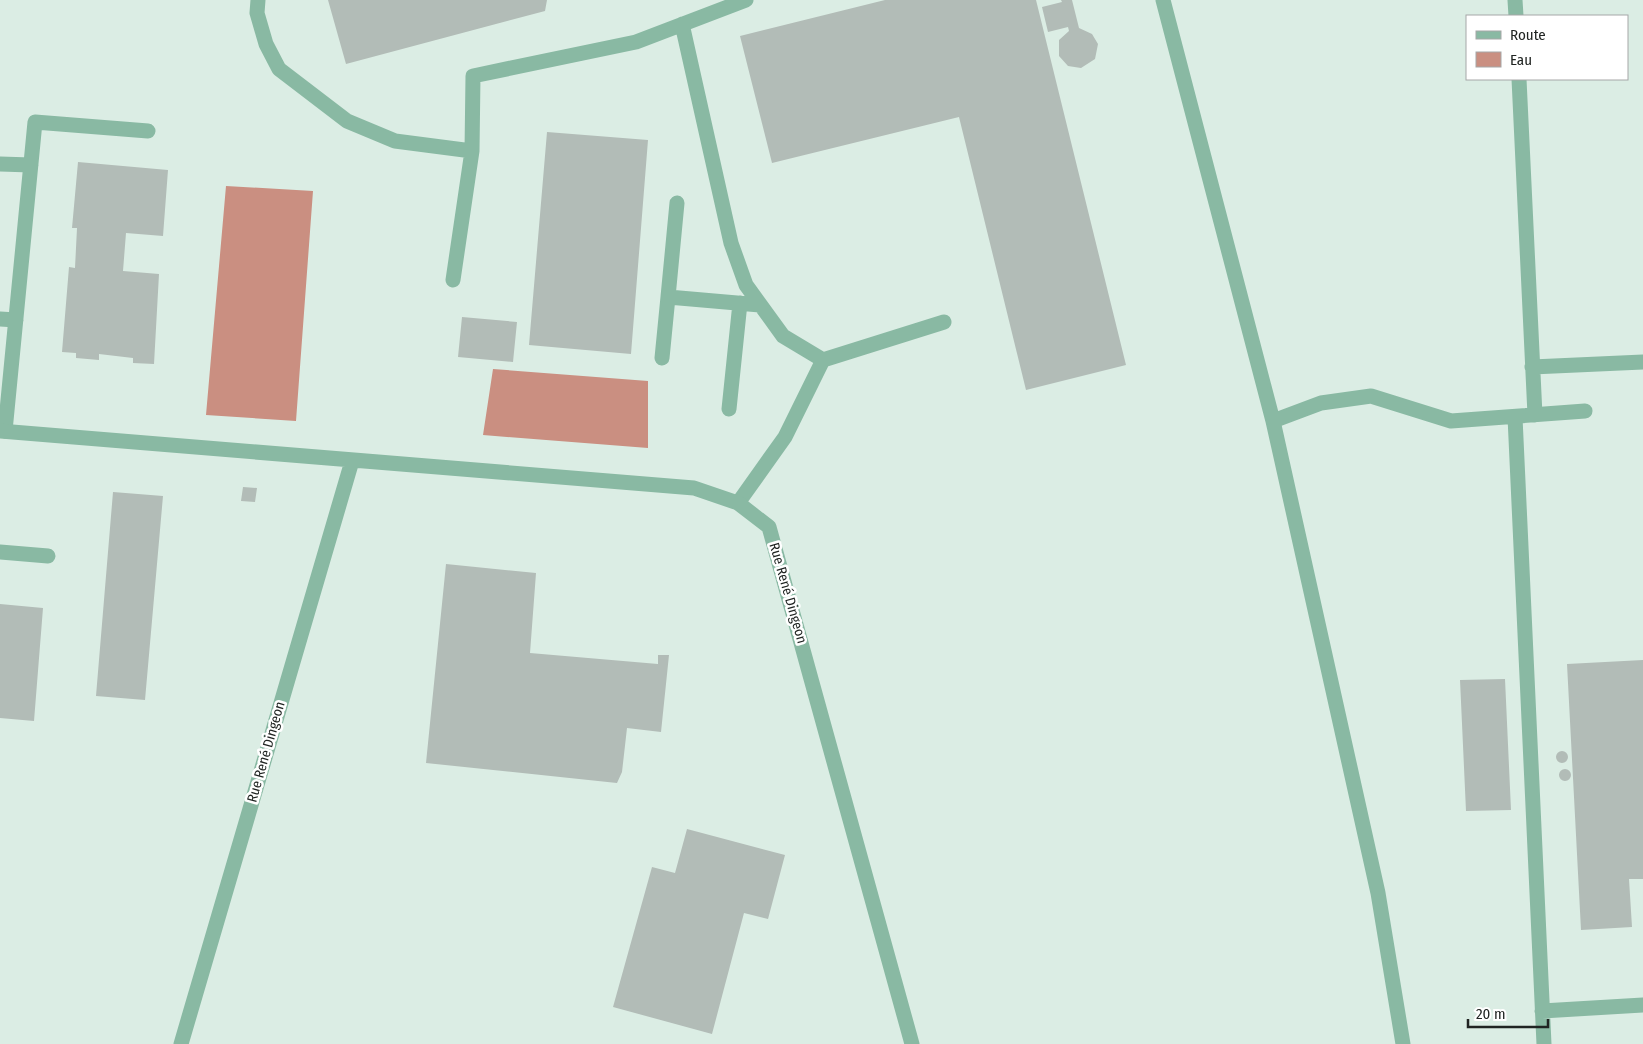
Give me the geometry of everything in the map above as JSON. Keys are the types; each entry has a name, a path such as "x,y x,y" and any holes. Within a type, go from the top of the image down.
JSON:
{"street":[{"path":"258,0 257,13 264,36 279,69 347,121 395,141 472,150"},
{"path":"453,280 472,150 473,76 636,42 746,0"},
{"path":"1163,0 1273,421 1378,893 1403,1044"},
{"path":"1515,0 1516,15"},
{"path":"682,24 731,244 746,285 783,336 823,360"},
{"path":"1519,80 1534,415"},
{"path":"3,431 35,122 148,130"},
{"path":"0,164 31,165"},
{"path":"662,358 677,202"},
{"path":"668,297 760,305"},
{"path":"729,410 740,304"},
{"path":"0,319 16,320"},
{"path":"738,503 785,437 823,360 944,322"},
{"path":"1532,367 1643,362"},
{"path":"1273,421 1321,403 1371,396 1451,421 1585,411"},
{"path":"1515,417 1544,1044"},
{"name":"Rue René Dingeon","path":"3,431 694,488 738,503 769,528 912,1044"},
{"name":"Rue René Dingeon","path":"181,1044 352,461"},
{"path":"0,552 48,556"},
{"path":"1542,1011 1643,1005"}],"shaded area":[{"path":"0,0 1643,0 1643,1044 0,1044"}],"water":[{"path":"226,186 313,191 296,421 206,415"},
{"path":"493,369 648,381 648,448 483,435"}],"building":[{"path":"328,0 547,0 545,11 346,64"},
{"path":"885,0 1036,0 1126,365 1026,390 959,117 772,163 740,36"},
{"path":"1061,0 1072,0 1079,28 1092,34 1098,44 1095,59 1081,68 1068,66 1059,56 1059,40 1069,31 1068,27 1048,32 1042,7 1062,2"},
{"path":"547,132 648,140 631,354 529,345"},
{"path":"78,162 168,170 163,236 126,233 123,271 159,274 154,364 133,363 133,358 99,354 99,360 76,358 76,353 62,352 69,267 75,268 77,228 72,228"},
{"path":"462,317 517,322 513,362 458,357"},
{"path":"243,487 257,488 255,502 241,501"},
{"path":"113,492 163,496 145,700 96,696"},
{"path":"446,564 536,573 530,653 658,664 658,655 669,655 661,732 627,728 622,772 617,783 426,763"},
{"path":"0,604 43,608 34,721 0,718"},
{"path":"1643,660 1643,879 1629,879 1632,927 1581,930 1567,664"},
{"path":"1505,679 1511,810 1466,811 1460,680"},
{"path":"1560,751 1564,751 1568,757 1564,763 1560,763 1556,759 1556,755"},
{"path":"1563,769 1567,769 1571,775 1567,781 1563,781 1559,777 1559,773"},
{"path":"687,829 785,855 768,919 744,913 712,1034 613,1007 652,867 675,873"}]}
